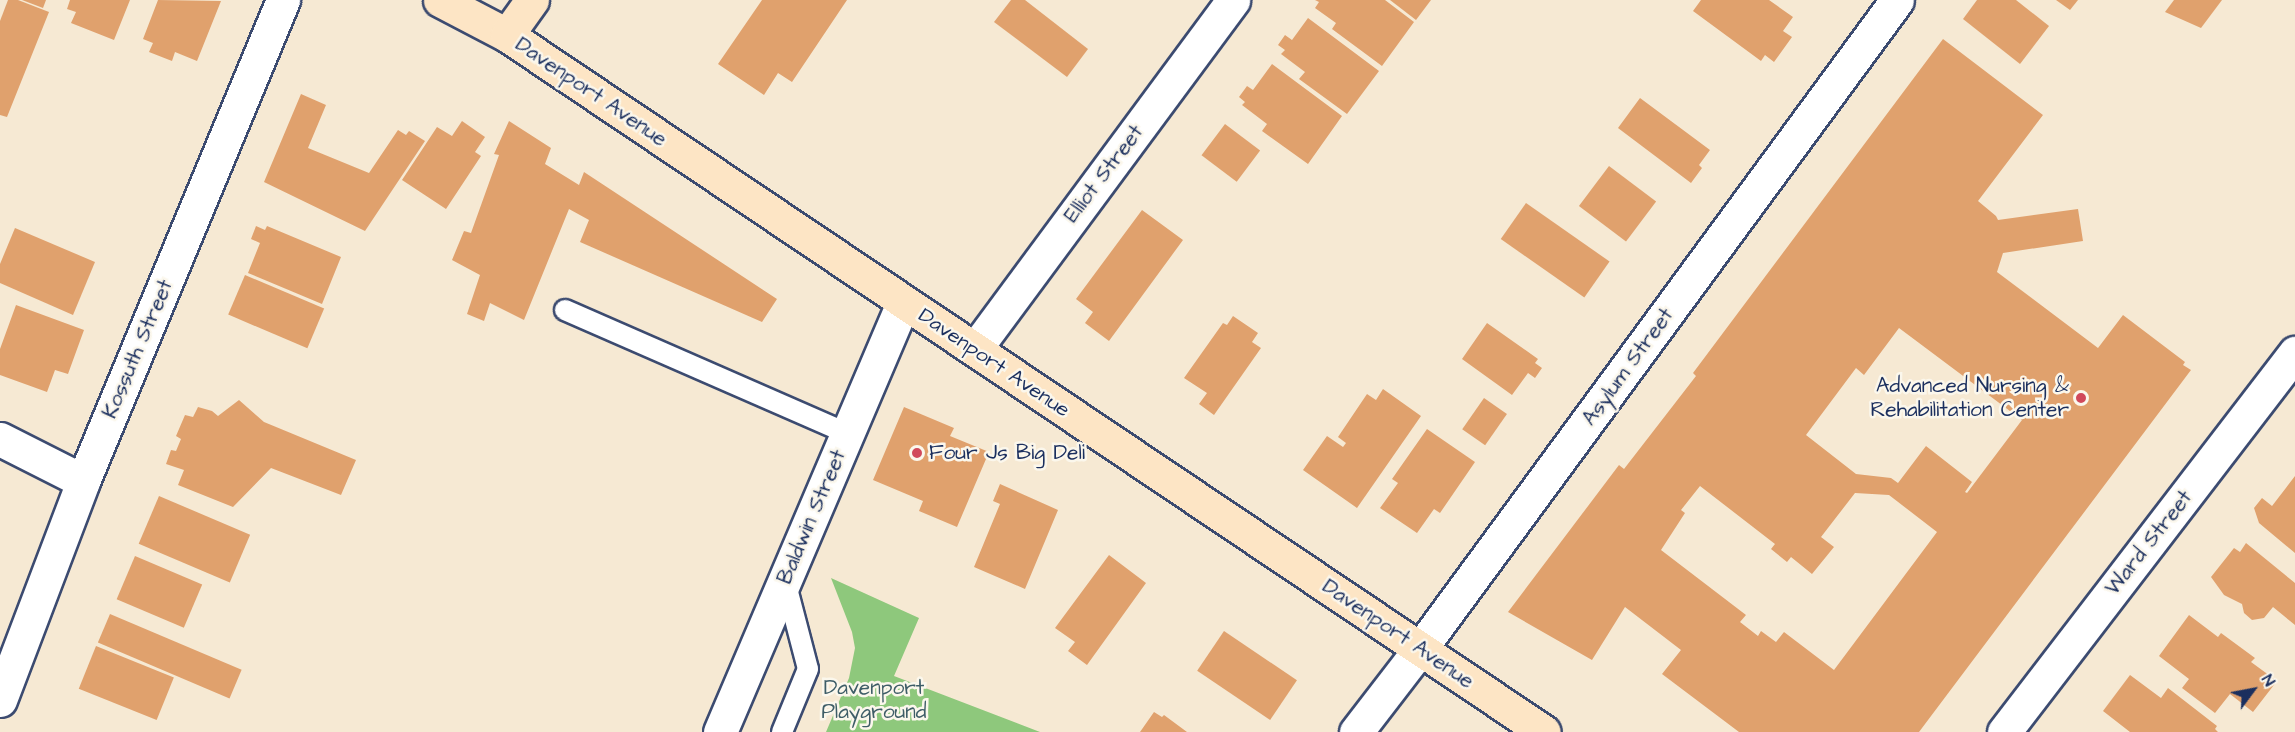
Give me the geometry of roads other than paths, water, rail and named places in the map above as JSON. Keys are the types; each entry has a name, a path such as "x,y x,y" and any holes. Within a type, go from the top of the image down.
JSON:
{"main road":[{"name":"Davenport Avenue","path":"440,0 507,35 1544,732"},
{"path":"507,35 532,0"}],"street":[{"name":"Kossuth Street","path":"0,700 83,481 283,0"},
{"name":"Elliot Street","path":"975,349 1233,0"},
{"name":"Asylum Street","path":"1356,732 1420,649 1897,0"},
{"name":"Baldwin Street","path":"720,732 903,302"},
{"name":"Ward Street","path":"2004,732 2295,353"},
{"path":"0,439 83,481"}],"lane":[{"path":"565,310 848,433"},
{"path":"782,732 808,669 784,580"}],"place":[{"name":"Advanced Nursing & Rehabilitation Center","path":"2081,398"},
{"name":"Four Js Big Deli","path":"917,453"}],"park label":[{"name":"Davenport Playground","path":"874,700"}]}
